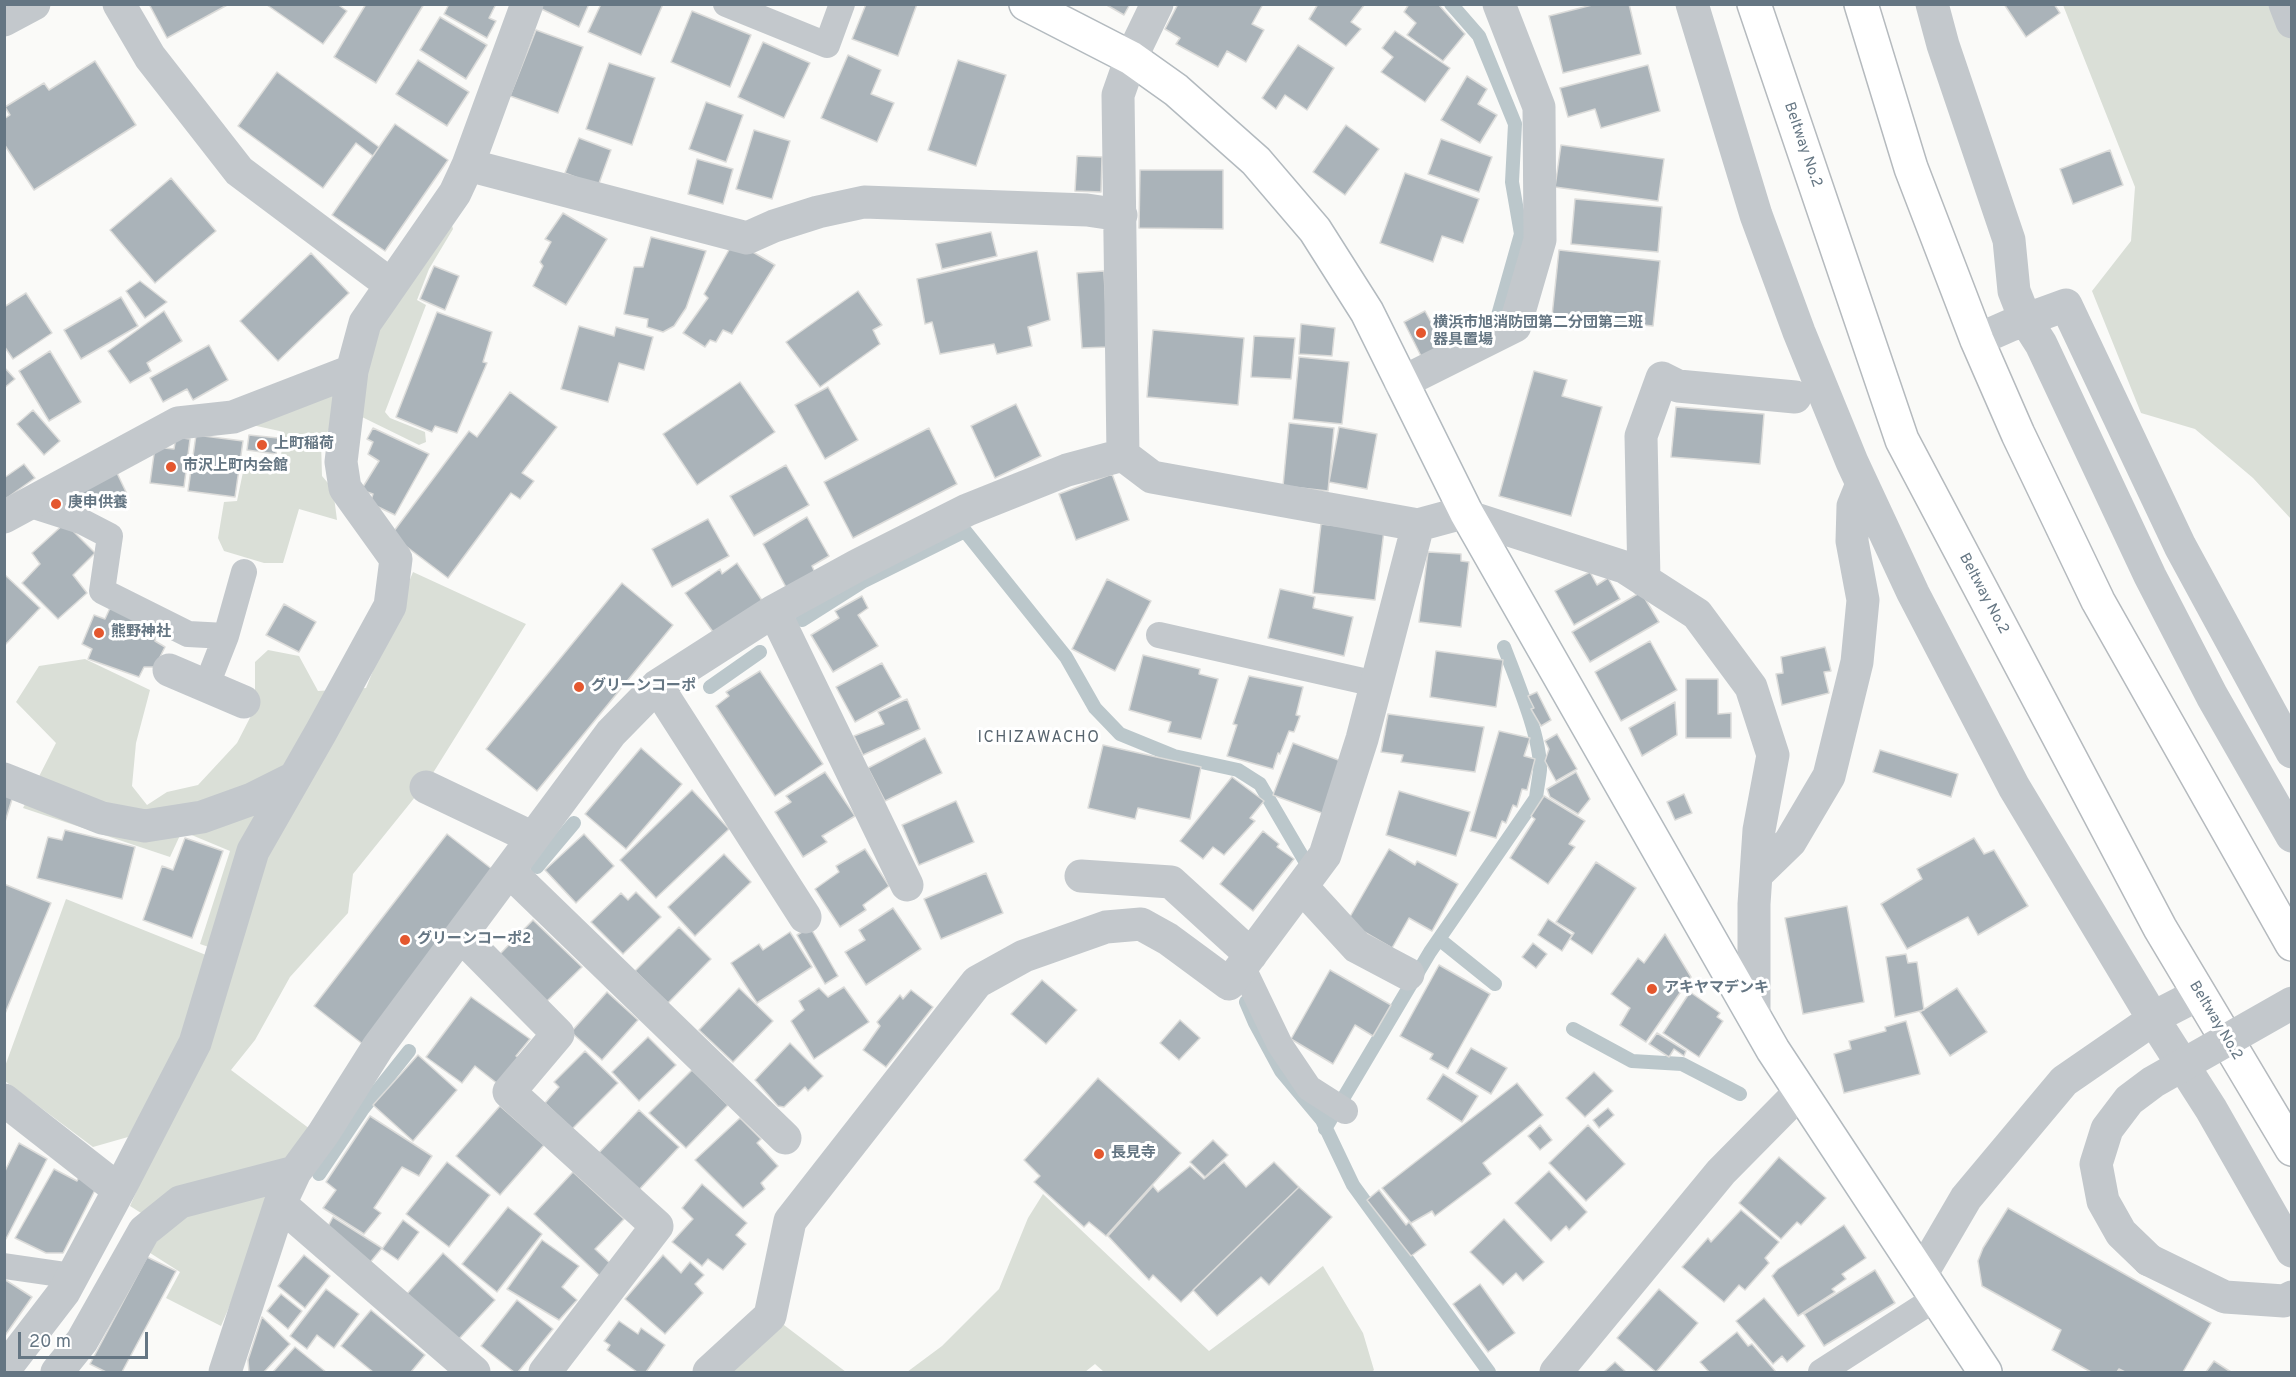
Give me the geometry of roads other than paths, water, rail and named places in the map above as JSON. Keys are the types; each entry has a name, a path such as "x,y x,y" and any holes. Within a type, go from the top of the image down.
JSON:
{"main road":[{"path":"1026,4 1131,58 1176,90 1256,160 1315,230 1367,312 1468,515 1773,1050 1985,1372"},
{"name":"Beltway No.2","path":"1754,4 1902,440 2160,928 2292,1149"},
{"path":"1861,4 1911,168 1977,340 2018,434 2098,601 2292,944"}],"street":[{"path":"4,20 34,4"},
{"path":"119,4 150,57 239,171 391,285"},
{"path":"4,1370 64,1292 195,1043 253,850 390,606 396,559 345,488 341,462 352,371 365,322 456,193 527,4"},
{"path":"1123,455 1118,95 1131,58 1157,4"},
{"path":"1401,383 1515,326 1540,240 1539,107 1499,4"},
{"path":"1692,4 1756,214 1799,332 1862,484 1913,593 2014,787 2154,1020 2211,1109 2292,1251"},
{"path":"1932,4 1943,45 2009,240 2014,291 2025,319 2041,344 2155,586 2212,696 2292,836"},
{"path":"2285,4 2292,22"},
{"path":"468,165 747,238 774,226 818,212 864,202 1087,210 1121,215"},
{"path":"1977,340 2025,319 2066,305 2180,546 2292,752"},
{"path":"16,510 178,423 232,417 352,371"},
{"path":"1644,580 1641,436 1662,378 1678,386 1794,397"},
{"path":"1123,455 1152,477 1418,525 1468,515 1624,567 1697,614 1751,687 1773,755 1759,830 1754,1016"},
{"path":"225,1372 280,1204 295,1173 323,1134 378,1047 533,837 611,733 657,686 774,611 858,565 967,510 1067,471 1123,455"},
{"path":"1756,875 1790,842 1829,776 1857,662 1863,600 1852,541 1853,506 1862,484"},
{"path":"709,1372 770,1316 790,1221 820,1172 976,982 1024,956 1106,927 1141,924 1168,939 1229,984 1325,855 1362,739 1418,525"},
{"path":"774,611 908,885"},
{"path":"169,670 244,702"},
{"path":"657,686 804,917"},
{"path":"4,779 102,818 145,826 202,817 252,799 294,778"},
{"path":"426,787 533,837"},
{"path":"509,871 786,1138"},
{"path":"1081,876 1172,882 1246,961"},
{"path":"1302,887 1357,947 1408,974"},
{"path":"461,936 558,1034 509,1092 657,1226 545,1372"},
{"path":"1928,1286 1966,1198 2064,1081 2154,1020 2199,994"},
{"path":"2292,1002 2153,1082 2129,1100 2107,1129 2096,1164 2103,1201 2121,1233 2150,1260 2225,1297 2284,1301 2292,1297"},
{"path":"1556,1372 1721,1172 1800,1092"},
{"path":"4,1100 119,1190"},
{"path":"57,1372 82,1341 144,1231 180,1202 295,1173"},
{"path":"280,1204 474,1372"}],"lane":[{"path":"726,4 828,45 842,4"},
{"path":"66,483 81,521"},
{"path":"16,510 81,521 110,536 102,591 188,634 226,636"},
{"path":"207,687 226,636 244,572"},
{"path":"1159,635 1376,684"},
{"path":"1246,961 1280,1046 1309,1088 1339,1108"},
{"path":"4,1266 73,1276"},
{"path":"1821,1372 1928,1286"}],"waterway":[{"path":"1451,4 1479,36 1515,124 1512,182 1521,234 1497,319"},
{"path":"802,620 862,582 965,531 1066,657 1095,708 1120,734 1174,756 1238,770 1260,784 1312,873"},
{"path":"1325,1129 1430,952 1536,798 1540,770 1536,741 1527,708 1504,647"},
{"path":"710,687 760,652"},
{"path":"537,867 574,823"},
{"path":"1439,939 1495,984"},
{"path":"1246,1002 1281,1071 1322,1120 1353,1185 1489,1372"},
{"path":"1573,1029 1632,1061 1682,1064 1740,1094"},
{"path":"319,1174 362,1110 409,1051"}],"place":[{"name":"横浜市旭消防団第二分団第二班 器具置場","path":"1421,333"},
{"name":"上町稲荷","path":"262,445"},
{"name":"市沢上町内会館","path":"171,467"},
{"name":"庚申供養","path":"56,504"},
{"name":"熊野神社","path":"99,633"},
{"name":"グリーンコーポ","path":"579,687"},
{"name":"グリーンコーポ2","path":"405,940"},
{"name":"アキヤマデンキ","path":"1652,989"},
{"name":"長見寺","path":"1099,1154"}],"district":[{"name":"ICHIZAWACHO","path":"1039,739"}]}
